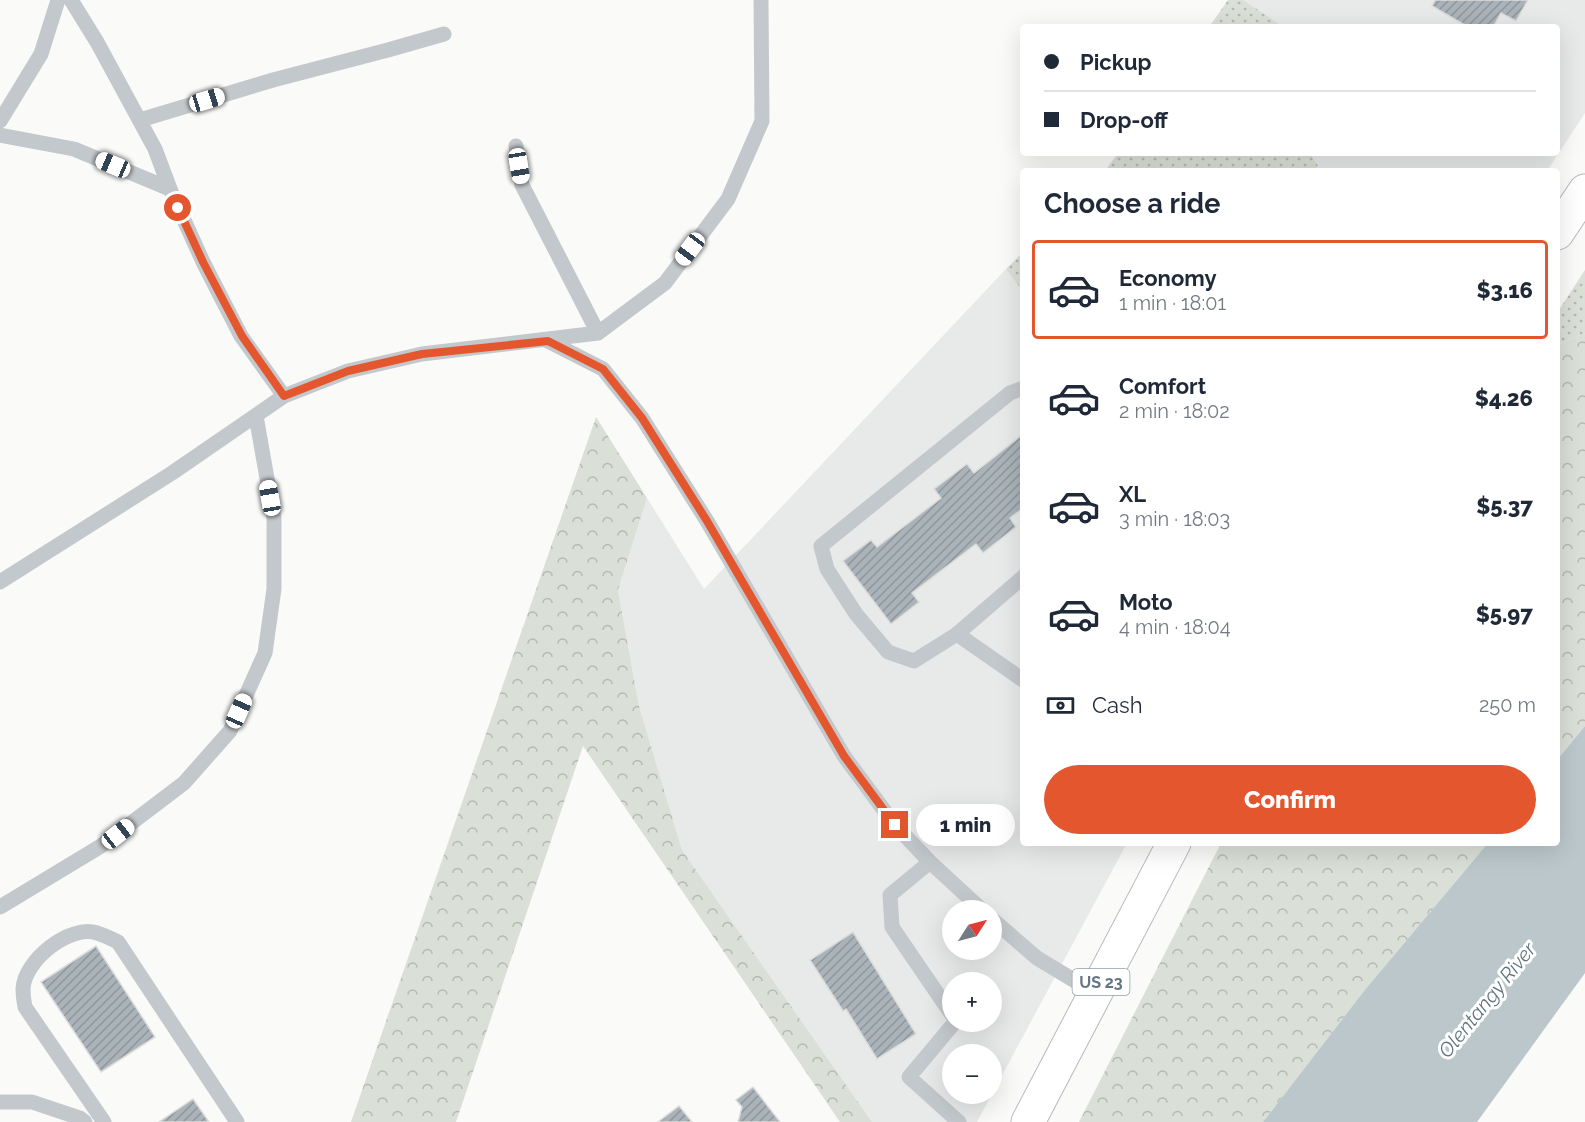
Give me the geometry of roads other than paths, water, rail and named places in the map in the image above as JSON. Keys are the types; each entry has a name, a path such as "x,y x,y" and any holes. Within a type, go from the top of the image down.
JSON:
{"highway":[{"path":"1560,228 1585,191"},
{"name":"US 23","path":"1028,1122 1172,846"}],"lane":[{"path":"0,121 41,54 58,0"},
{"path":"71,0 97,42 155,149 170,189 203,262 242,336 284,396"},
{"path":"0,582 172,473 284,396 348,371 422,354 548,341 598,333 665,283 728,200 762,122 761,0"},
{"path":"140,120 273,80 444,34"},
{"path":"0,135 74,149 170,189"},
{"path":"516,146 522,185 598,333"},
{"path":"548,341 603,369 642,418 707,521 844,756 895,825 930,862 971,900"},
{"path":"1020,389 1010,393 820,546 826,568 856,614 888,651 914,661 957,634 1020,580"},
{"path":"0,907 101,846 184,783 230,731 265,653 274,589 274,518 256,416"},
{"path":"957,634 1020,678"},
{"path":"930,862 890,895 892,927 942,1000"},
{"path":"1002,928 1037,958 1095,993"},
{"path":"104,1122 25,1007 23,988 32,965 51,947 73,933 96,932 118,942 237,1122"},
{"path":"947,1032 909,1077 959,1122"},
{"path":"0,1102 32,1102 80,1118 85,1122"}],"water":[{"name":"Olentangy River","path":"1585,726 1585,973 1477,1122 1263,1122 1364,991 1485,846 1560,846 1560,756"}]}
